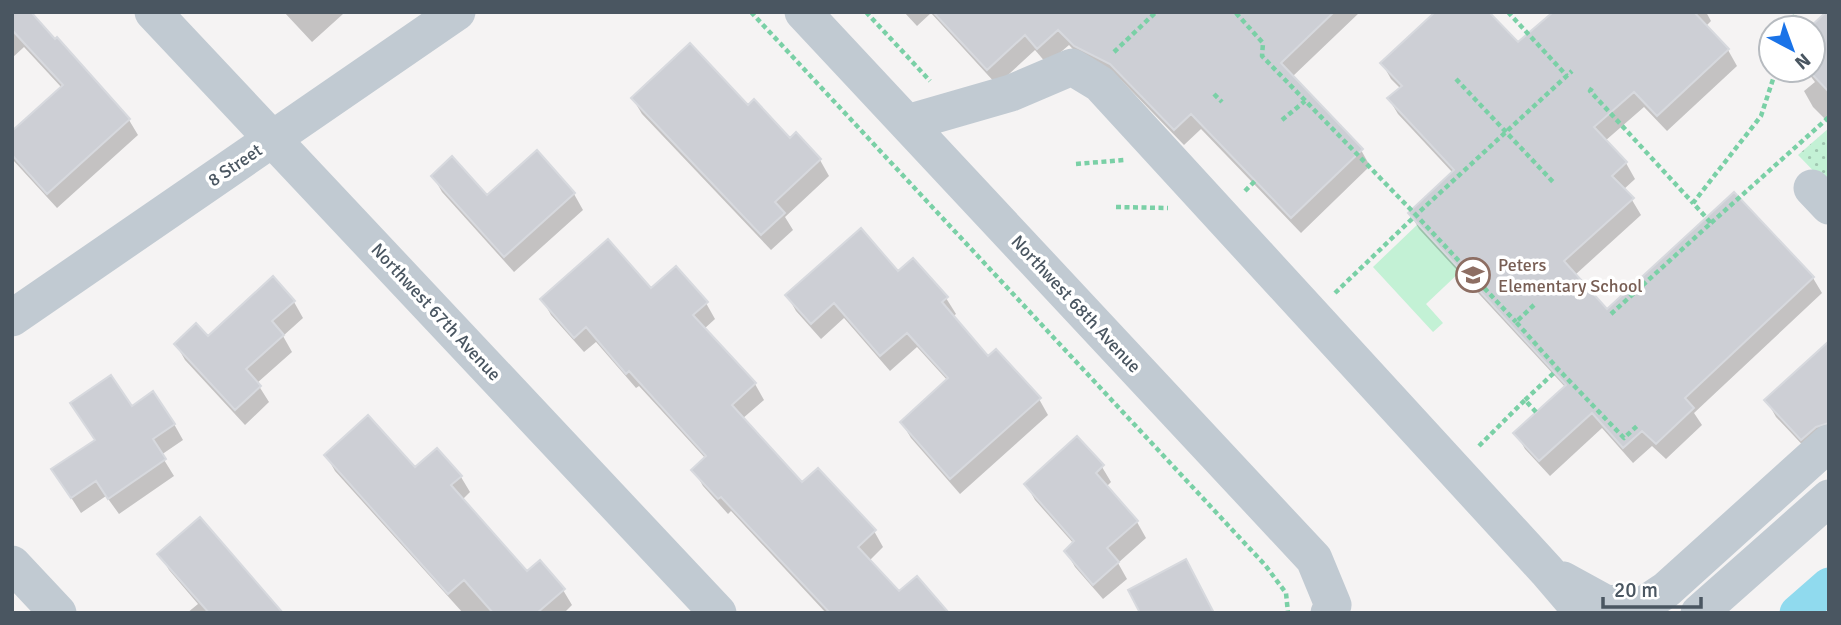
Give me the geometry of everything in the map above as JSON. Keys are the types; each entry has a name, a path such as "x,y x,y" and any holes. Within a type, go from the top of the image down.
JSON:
{"street":[{"name":"Northwest 67th Avenue","path":"153,12 718,613"},
{"name":"8 Street","path":"12,318 457,12"},
{"name":"Northwest 68th Avenue","path":"803,12 1314,559 1331,609"},
{"path":"907,123 1011,93 1072,67 1100,84 1583,613"},
{"path":"1547,571 1605,603 1642,607 1667,590 1829,443"},
{"path":"1699,613 1829,498"},
{"path":"12,564 58,613"}],"path":[{"path":"751,12 1265,565 1286,593 1288,613"},
{"path":"866,12 956,109"},
{"path":"1110,55 1156,12"},
{"path":"1233,12 1264,43 1262,56 1416,215 1624,438 1637,426"},
{"path":"1333,295 1570,74 1508,12"},
{"path":"1456,79 1555,184"},
{"path":"1693,203 1761,116 1771,84"},
{"path":"1592,88 1590,92 1711,223"},
{"path":"1214,93 1222,102"},
{"path":"1282,120 1305,101"},
{"path":"1611,313 1829,117"},
{"path":"1516,322 1534,305"},
{"path":"1474,451 1558,369"},
{"path":"1525,400 1536,412"}],"green space":[{"path":"1829,128 1829,187 1798,155"},
{"path":"1418,224 1462,270 1426,304 1443,323 1433,332 1373,267"}],"building":[{"path":"12,12 31,12 55,39 57,37 130,119 47,194 12,155 12,131 63,85 12,30"},
{"path":"933,12 1334,12 1281,63 1363,149 1291,218 1191,114 1174,130 1110,64 1074,46 1058,30 1037,49 1025,35 987,70"},
{"path":"1435,12 1489,12 1518,42 1553,12 1694,12 1729,49 1657,116 1634,92 1594,127 1627,162 1612,176 1634,198 1564,261 1607,309 1734,192 1814,277 1685,398 1694,408 1656,444 1642,431 1623,448 1592,413 1539,461 1513,433 1566,385 1408,213 1454,170 1387,98 1402,86 1380,63"},
{"path":"1829,12 1829,92 1821,84 1827,84 1827,14 1824,14"},
{"path":"690,43 748,105 754,99 790,138 796,132 821,159 775,202 785,213 761,235 631,98"},
{"path":"537,150 575,193 504,257 431,176 452,156 487,195"},
{"path":"861,228 898,271 913,258 948,297 942,302 988,356 996,349 1041,398 950,479 900,422 948,378 907,333 880,356 834,303 811,324 785,295"},
{"path":"608,239 651,288 676,266 708,302 693,315 756,383 732,405 802,482 818,468 876,530 858,547 899,591 917,576 949,613 830,613 721,497 718,499 691,470 706,456 629,371 626,374 586,327 574,338 540,299"},
{"path":"273,276 295,301 272,321 284,335 246,369 261,386 235,410 174,344 196,323 208,336"},
{"path":"1829,341 1829,423 1816,427 1801,440 1764,400"},
{"path":"111,375 132,406 153,391 175,424 153,439 166,459 108,499 96,481 71,498 51,469 95,440 70,403"},
{"path":"368,415 415,467 437,448 462,476 451,485 527,571 540,560 565,589 537,613 493,613 464,580 448,594 324,455"},
{"path":"1077,436 1104,465 1096,473 1138,521 1107,548 1119,562 1093,585 1064,551 1074,541 1024,484"},
{"path":"200,517 283,613 209,613 157,554"},
{"path":"1186,559 1214,613 1140,613 1128,590"}],"waterway":[{"path":"1797,613 1829,585"}],"place":[{"name":"Peters Elementary School","path":"1473,275"}]}
